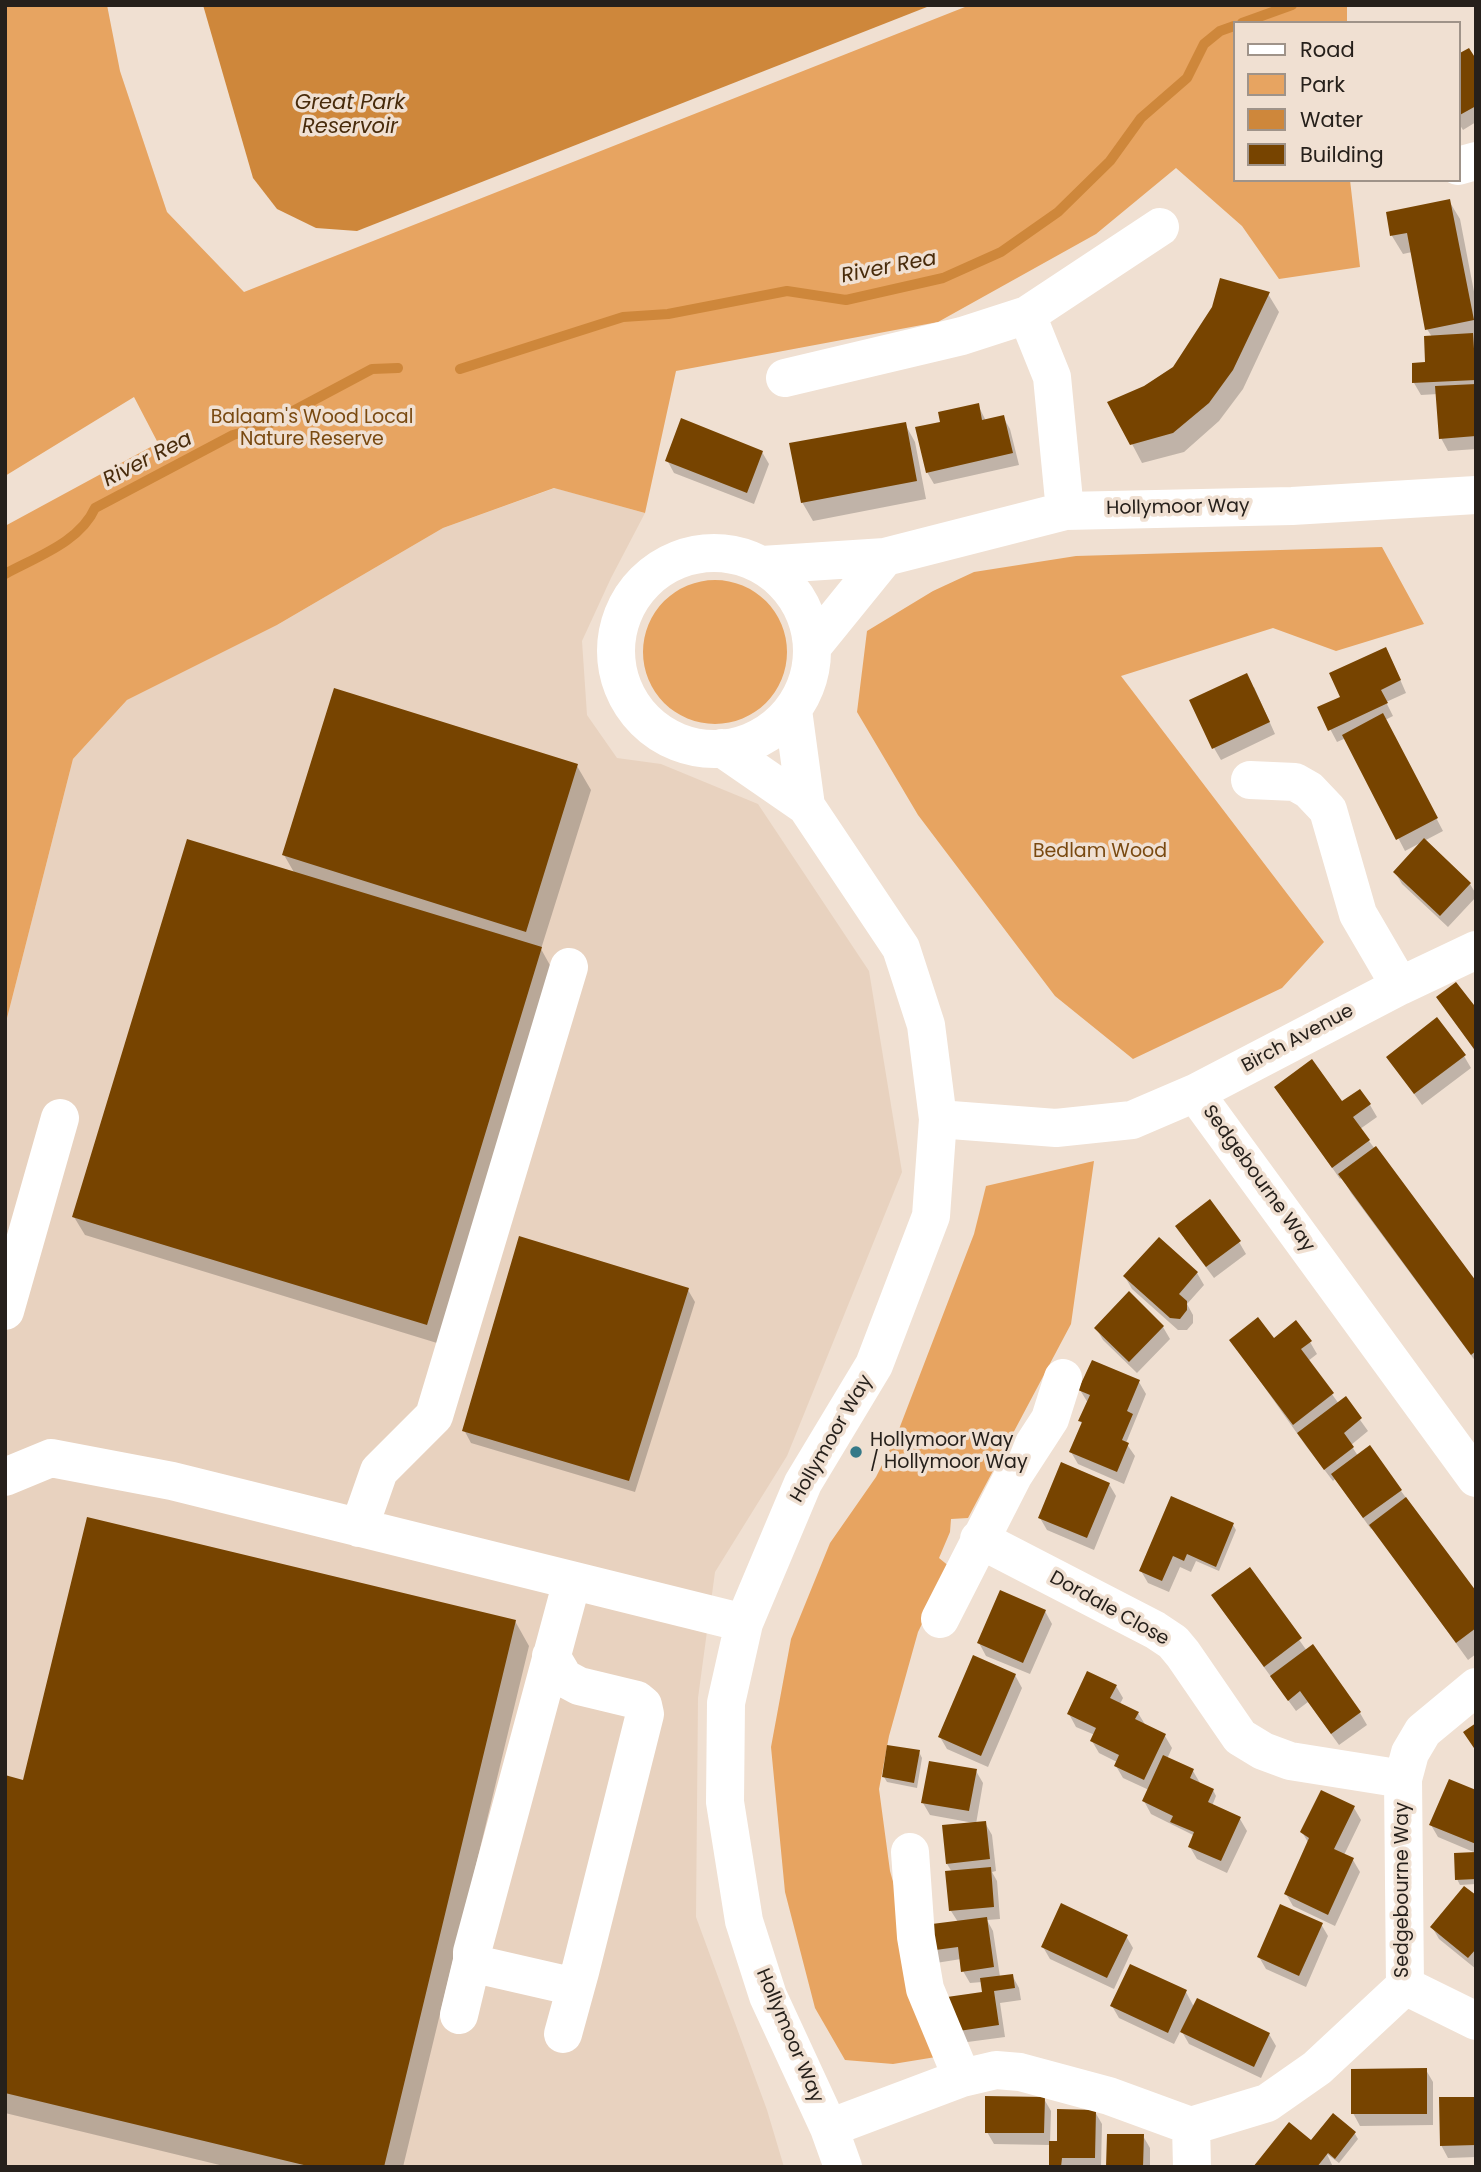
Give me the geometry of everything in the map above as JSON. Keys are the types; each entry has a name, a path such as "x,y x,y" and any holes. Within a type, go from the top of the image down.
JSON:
{"street":[{"path":"785,378 962,336 1027,315 1160,227"},
{"path":"1027,315 1052,377 1065,511"},
{"name":"Hollymoor Way","path":"762,565 885,557 1065,511 1292,506 1476,495"},
{"path":"699,554 730,554 762,565 788,586 806,615 813,647 808,680 793,710 768,733 738,747 705,750 674,741 648,724 611,678 617,638 626,608 644,582 669,563 699,554"},
{"path":"813,647 885,557"},
{"name":"Hollymoor Way","path":"793,710 806,806"},
{"path":"621,734 662,733"},
{"name":"Hollymoor Way","path":"722,748 806,806 901,948 926,1025 938,1119 931,1216 874,1365 803,1483 744,1623 726,1703 725,1802 744,1921 768,1996 829,2128 843,2167"},
{"path":"1250,780 1295,782 1309,790 1328,810 1358,914 1400,986"},
{"name":"Birch Avenue","path":"1195,1093 1400,986 1476,950"},
{"path":"359,1528 379,1471 434,1416 569,967"},
{"name":"Sedgebourne Way","path":"938,1119 1056,1128 1132,1120 1195,1093 1476,1478"},
{"path":"5,1311 60,1118"},
{"path":"940,1619 1013,1476 1050,1419 1063,1378"},
{"path":"10,1464 51,1458 173,1481 744,1623"},
{"name":"Dordale Close","path":"979,1539 1155,1630 1173,1642 1240,1737 1263,1751 1290,1761 1403,1779"},
{"path":"458,2015 472,1952 572,1581"},
{"path":"551,1656 564,1678 579,1686 637,1700 643,1705 645,1714 564,2034"},
{"name":"Sedgebourne Way","path":"1191,2126 1267,2103 1317,2068 1405,1986 1403,1779 1410,1753 1423,1731 1476,1687"},
{"path":"910,1852 916,1937 925,1989 962,2078"},
{"path":"472,1961 475,1964 561,1985 570,1986 576,1983"},
{"path":"1405,1986 1476,2021"},
{"path":"829,2128 962,2078 996,2070 1020,2073 1109,2096 1191,2126 1192,2167"}],"shaded area":[{"path":"555,488 645,513 582,641 587,715 617,758 661,764 758,804 869,971 902,1172 787,1456 715,1572 698,1698 696,1917 767,2110 784,2167 5,2167 5,1026 73,759 127,700 277,625 443,528"}],"green space":[{"name":"Balaam's Wood Local Nature Reserve","path":"5,5 107,5 120,71 167,212 244,292 970,5 1347,5 1347,21 1232,21 1232,182 1350,182 1360,267 1279,279 1242,226 1176,168 1096,234 938,322 676,371 645,513 554,488 443,528 277,625 127,700 73,759 5,1026 5,526 158,443 134,397 5,476"},
{"name":"Bedlam Wood","path":"1382,547 1424,624 1336,651 1273,628 1121,676 1324,942 1282,988 1133,1059 1055,996 918,815 857,712 867,631 933,591 974,572 1076,556"},
{"path":"715,580 742,586 766,601 781,625 787,652 781,679 766,703 742,718 715,724 688,718 664,703 649,679 643,652 649,625 664,601 688,586"},
{"path":"1094,1161 1071,1324 968,1518 951,1519 950,1532 939,1558 950,1567 918,1632 889,1736 879,1789 890,1871 942,2056 893,2064 845,2060 815,2008 785,1892 771,1747 791,1639 830,1543 876,1477 896,1437 974,1234 986,1186"}],"water":[{"name":"Great Park Reservoir","path":"203,5 932,5 357,231 316,228 277,209 253,178"}],"building":[{"path":"1469,48 1476,59 1476,106 1460,115 1460,53"},
{"path":"1450,199 1474,320 1425,330 1407,233 1390,236 1386,212"},
{"path":"1220,278 1270,292 1233,370 1209,403 1173,433 1130,445 1107,402 1144,386 1173,367 1212,307"},
{"path":"1473,333 1476,380 1412,383 1412,363 1425,362 1424,336"},
{"path":"1476,384 1476,436 1439,439 1435,386"},
{"path":"979,403 982,420 1004,415 1013,453 926,473 915,427 940,422 938,412"},
{"path":"681,418 763,451 747,493 665,461"},
{"path":"906,422 917,481 801,503 789,443"},
{"path":"1386,647 1401,680 1381,690 1388,703 1328,731 1317,707 1340,697 1329,673"},
{"path":"1247,673 1270,722 1212,749 1189,700"},
{"path":"334,688 578,764 526,932 282,855"},
{"path":"1383,713 1438,818 1396,840 1342,735"},
{"path":"1424,838 1471,883 1440,916 1393,872"},
{"path":"187,839 542,947 427,1325 72,1217"},
{"path":"1456,982 1474,1005 1476,1004 1474,1049 1436,997"},
{"path":"1437,1017 1466,1055 1414,1094 1386,1057"},
{"path":"1312,1059 1342,1101 1360,1089 1371,1104 1353,1117 1370,1140 1332,1168 1274,1087"},
{"path":"1376,1146 1476,1281 1476,1351 1471,1355 1338,1174"},
{"path":"1210,1199 1241,1241 1206,1267 1175,1226"},
{"path":"519,1236 689,1288 629,1481 462,1431"},
{"path":"1159,1237 1198,1272 1179,1294 1187,1301 1187,1310 1180,1319 1170,1318 1123,1276"},
{"path":"1129,1291 1164,1326 1129,1362 1094,1328"},
{"path":"1258,1317 1274,1338 1296,1320 1312,1341 1301,1349 1334,1393 1293,1425 1229,1340"},
{"path":"1092,1360 1140,1380 1127,1411 1133,1414 1122,1440 1129,1443 1117,1472 1069,1452 1082,1422 1078,1421 1090,1395 1078,1390"},
{"path":"1346,1396 1362,1418 1344,1433 1354,1447 1324,1470 1297,1433"},
{"path":"1370,1445 1402,1490 1363,1518 1331,1474"},
{"path":"1061,1462 1110,1483 1087,1538 1038,1518"},
{"path":"1171,1496 1234,1523 1216,1567 1187,1554 1184,1561 1173,1556 1162,1581 1139,1571"},
{"path":"1406,1497 1476,1591 1476,1628 1456,1643 1369,1525"},
{"path":"87,1517 516,1620 384,2167 312,2167 5,2093 5,1775 23,1780"},
{"path":"1250,1567 1302,1638 1264,1667 1211,1595"},
{"path":"1000,1590 1046,1610 1023,1663 977,1643"},
{"path":"1313,1644 1361,1712 1331,1734 1300,1691 1288,1701 1270,1676"},
{"path":"973,1655 1016,1674 981,1756 938,1737"},
{"path":"1087,1671 1117,1685 1110,1698 1139,1712 1135,1719 1166,1734 1144,1780 1114,1766 1119,1755 1090,1741 1096,1728 1067,1714"},
{"path":"1476,1723 1476,1751 1463,1732"},
{"path":"887,1745 920,1750 914,1783 882,1777"},
{"path":"1163,1755 1194,1769 1190,1778 1214,1789 1208,1802 1241,1817 1221,1861 1188,1847 1194,1832 1170,1822 1173,1816 1142,1801"},
{"path":"929,1761 977,1769 969,1811 921,1803"},
{"path":"1449,1779 1476,1790 1476,1844 1429,1825"},
{"path":"1321,1790 1355,1806 1334,1849 1354,1858 1328,1915 1284,1894 1309,1838 1300,1832"},
{"path":"986,1821 990,1859 946,1864 942,1825"},
{"path":"1476,1852 1476,1879 1455,1880 1454,1853"},
{"path":"991,1867 994,1907 949,1911 945,1871"},
{"path":"1464,1886 1476,1895 1476,1949 1468,1958 1430,1927"},
{"path":"1061,1903 1128,1935 1107,1978 1041,1947"},
{"path":"1280,1904 1323,1923 1299,1976 1257,1957"},
{"path":"987,1917 994,1967 961,1972 958,1947 928,1951 924,1925"},
{"path":"1130,1964 1187,1990 1168,2033 1110,2006"},
{"path":"1013,1974 1015,1988 994,1991 999,2025 952,2032 947,1997 982,1992 980,1978"},
{"path":"1197,1998 1270,2033 1254,2067 1180,2032"},
{"path":"1427,2068 1427,2114 1351,2114 1351,2069"},
{"path":"985,2096 1045,2097 1044,2133 985,2133"},
{"path":"1439,2097 1476,2097 1476,2145 1440,2146"},
{"path":"1057,2109 1096,2110 1095,2158 1062,2158 1061,2167 1049,2167 1049,2141 1057,2141"},
{"path":"1333,2113 1356,2132 1335,2159 1328,2153 1317,2167 1253,2167 1289,2122 1311,2140"},
{"path":"1107,2134 1144,2134 1143,2167 1106,2167"}],"waterway":[{"name":"River Rea","path":"1248,21 1292,5"},
{"name":"River Rea","path":"460,369 623,317 668,314 787,291 846,300 943,278 1001,252 1058,212 1110,161 1141,118 1187,78 1204,44 1220,31 1232,27"},
{"name":"River Rea","path":"5,574 68,539 88,520 95,508 233,435 265,426 372,369 398,368"}],"place":[{"name":"Hollymoor Way / Hollymoor Way","path":"856,1452"}]}
